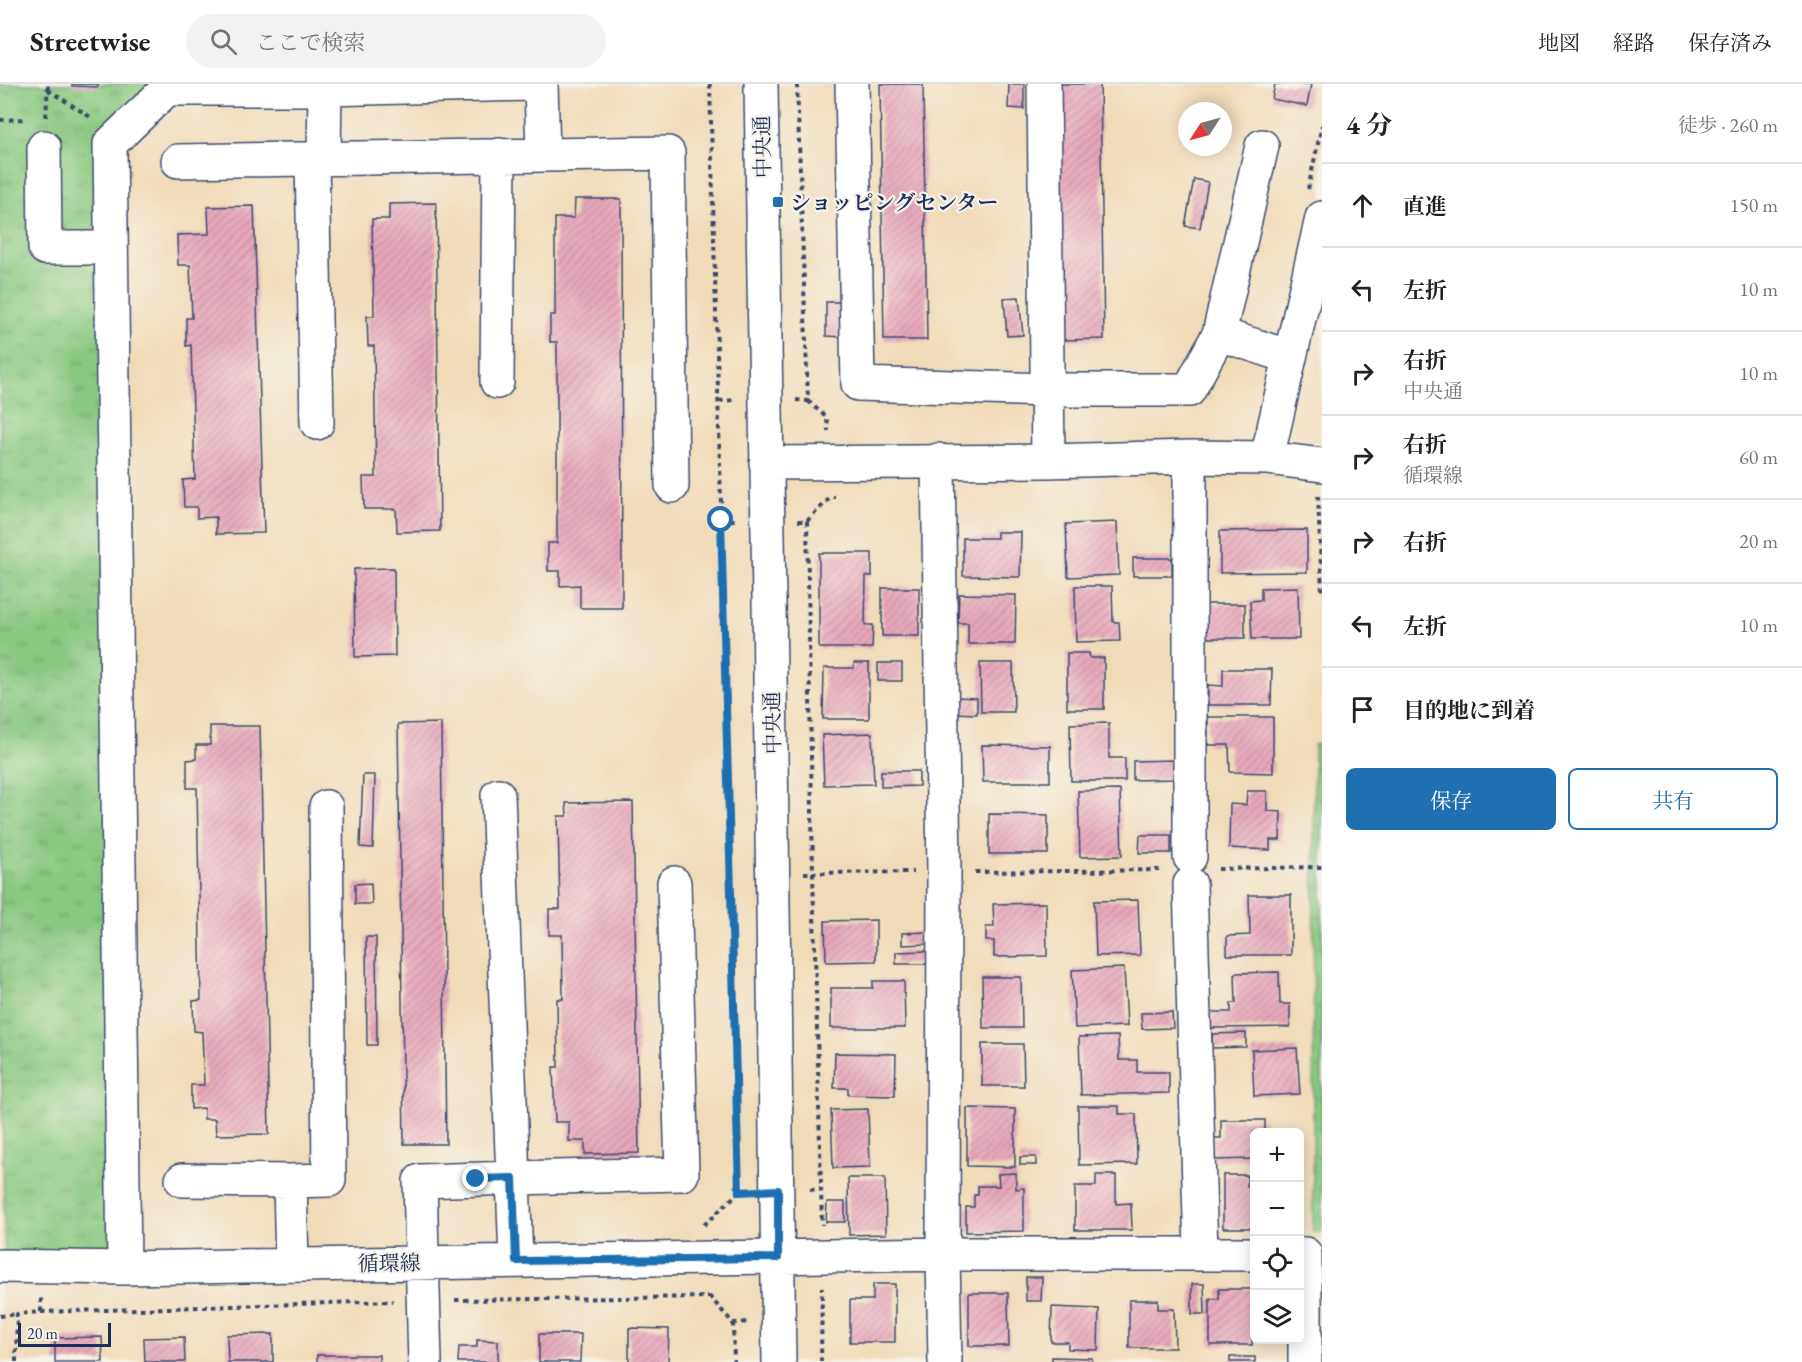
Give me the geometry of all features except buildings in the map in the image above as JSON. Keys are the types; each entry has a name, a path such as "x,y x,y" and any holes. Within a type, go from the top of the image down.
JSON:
{"street":[{"path":"124,1268 110,144 167,89 531,84"},
{"path":"541,84 543,155"},
{"name":"中央通","path":"761,84 766,463 769,520 779,1362"},
{"path":"852,84 858,384 1046,390 1189,390 1219,334 1262,146"},
{"path":"1044,84 1048,461"},
{"path":"317,423 318,158 325,88"},
{"path":"44,147 45,248 111,248"},
{"path":"178,161 668,153 672,486"},
{"path":"497,382 499,155"},
{"path":"1267,458 1322,218"},
{"path":"1219,334 1290,357"},
{"path":"1190,457 1190,870 1201,1253"},
{"path":"766,463 1048,461 1190,457 1267,458 1322,465"},
{"path":"938,460 944,872 945,1362"},
{"path":"498,795 516,1261"},
{"path":"182,1180 329,1180 326,807"},
{"path":"426,1362 420,1181 682,1174 674,883"},
{"path":"290,1181 292,1265"},
{"name":"循環線","path":"0,1266 124,1268 943,1254 1250,1254"},
{"path":"1305,1362 1309,1254"}],"path":[{"path":"0,120 46,118 48,84"},
{"path":"710,84 739,1192 820,1189"},
{"path":"765,398 808,401 797,84"},
{"path":"48,90 95,120"},
{"path":"774,876 813,873 823,1257 821,1362"},
{"path":"41,1312 42,1266"},
{"path":"0,1316 41,1312 423,1300 709,1297"},
{"path":"16,1314 16,1362"},
{"path":"733,1323 734,1362"}],"green space":[{"path":"0,84 531,84 168,89 110,144 124,1268 5,1266 0,989"},
{"path":"1322,744 1322,1232 1313,1232 1314,745"}],"place":[{"name":"ショッピングセンター","path":"778,202"}],"route":[{"path":"476,1179 513,1178 516,1261 778,1258 778,1190 739,1192 721,520"}]}
